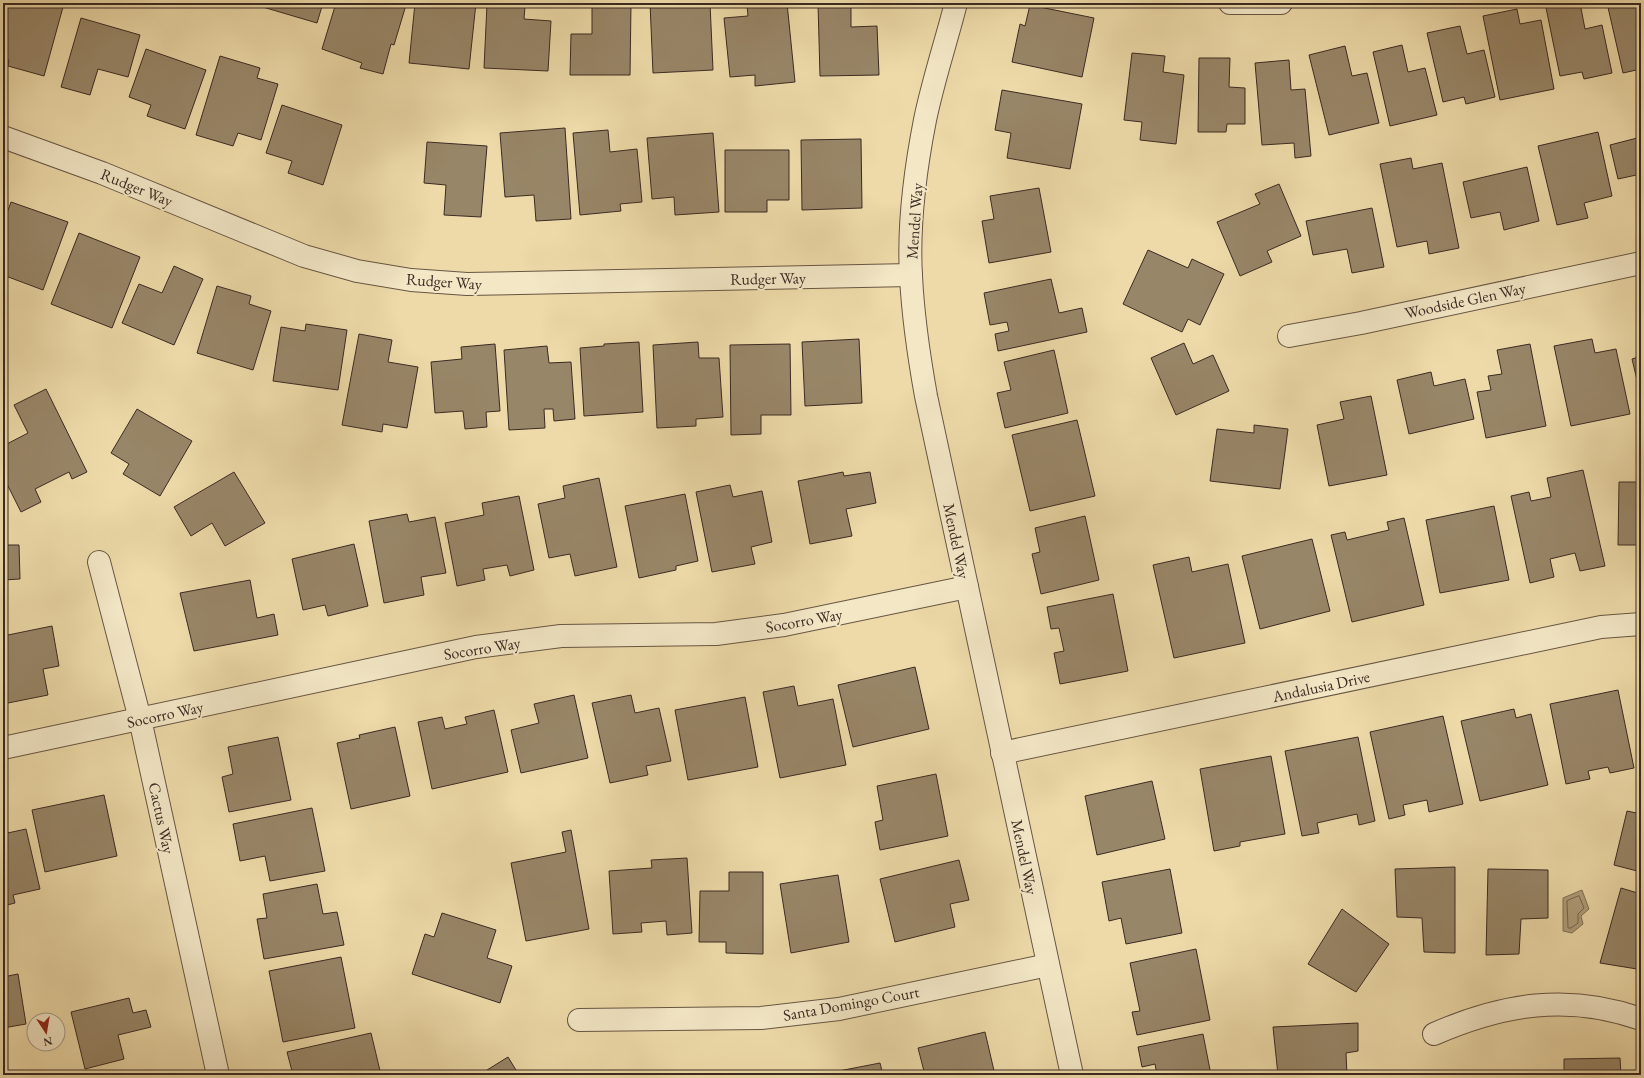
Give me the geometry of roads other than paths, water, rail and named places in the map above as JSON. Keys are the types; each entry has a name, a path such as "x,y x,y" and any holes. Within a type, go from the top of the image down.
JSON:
{"street":[{"name":"Mendel Way","path":"956,3 925,119 915,188 911,233 911,275 917,349 1002,753 1072,1075"},
{"path":"1230,3 1281,3"},
{"name":"Rudger Way","path":"3,137 102,173 304,256 357,271 411,280 467,284 911,275"},
{"name":"Woodside Glen Way","path":"1289,336 1360,323 1641,263"},
{"name":"Cactus Way","path":"99,562 140,719 218,1075"},
{"name":"Socorro Way","path":"3,748 476,647 561,636 723,633 784,625 967,587"},
{"name":"Andalusia Drive","path":"1002,753 1601,627 1641,624"},
{"name":"Santa Domingo Court","path":"579,1020 761,1018 839,1009 1048,965"},
{"path":"1434,1034 1466,1020 1511,1008 1534,1005 1580,1005 1603,1008 1641,1019"}],"water":[{"path":"1582,890 1589,909 1581,916 1583,924 1572,933 1563,931 1563,898"}]}
